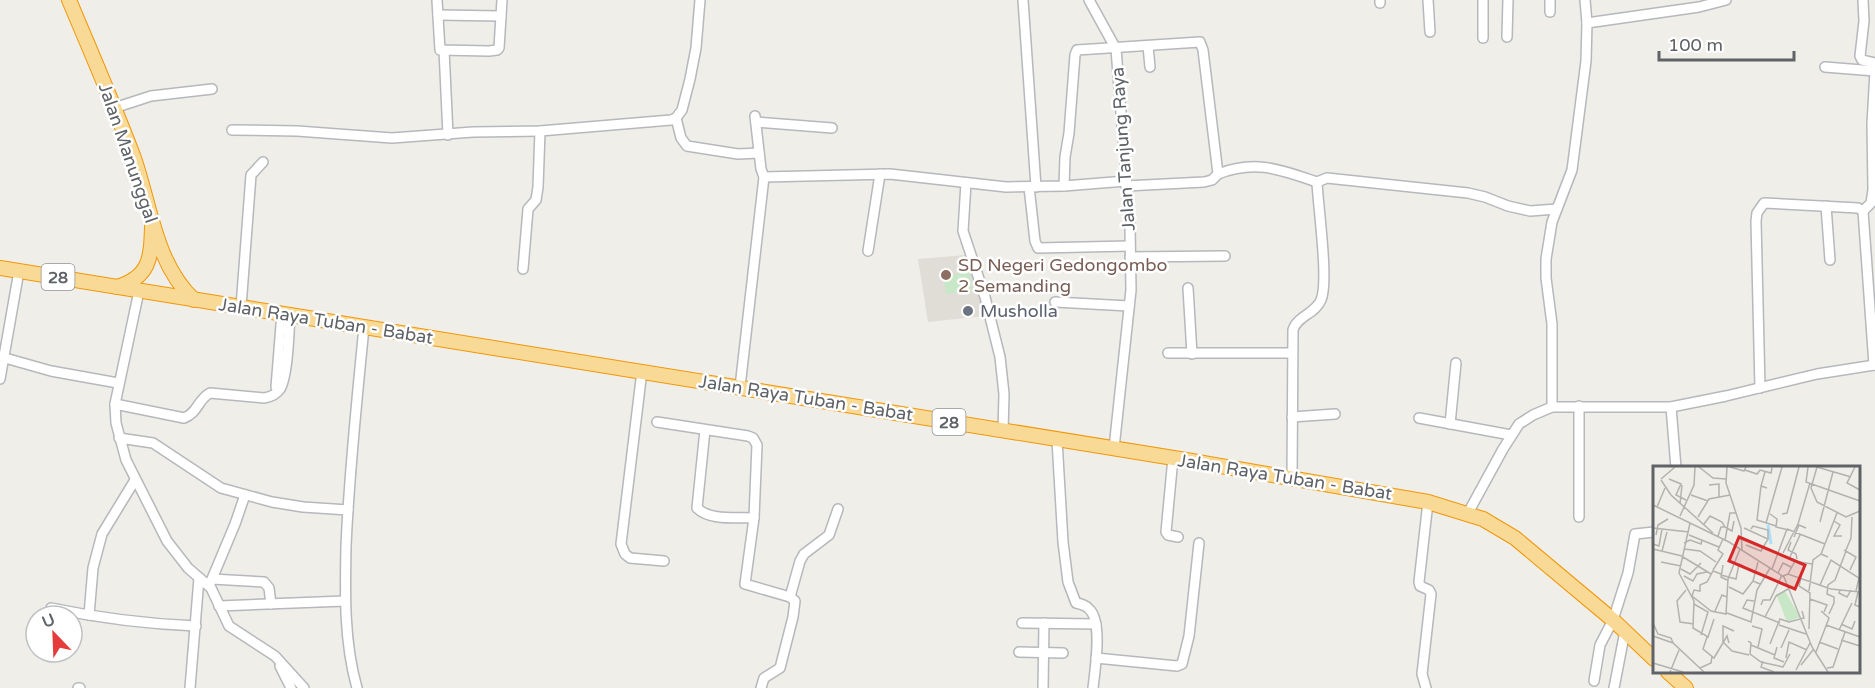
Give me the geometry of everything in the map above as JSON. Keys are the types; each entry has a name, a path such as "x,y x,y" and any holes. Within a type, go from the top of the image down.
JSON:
{"highway":[{"name":"Jalan Manunggal","path":"69,0 141,180 169,268 178,284 194,300"},
{"path":"115,287 130,283 146,269 150,248 151,217"},
{"name":"28","path":"0,268 139,291"},
{"name":"Jalan Raya Tuban - Babat","path":"139,291 1114,448 1428,502 1483,519 1515,538 1613,620 1653,658"},
{"path":"1669,673 1686,688"}],"street":[{"path":"437,0 440,49 444,51 497,50 502,0"},
{"path":"232,130 297,131 392,138 540,131 676,118 682,110 696,48 700,0"},
{"path":"1023,0 1035,241 1038,248 1130,246"},
{"name":"Jalan Tanjung Raya","path":"1089,0 1116,49 1130,246 1131,290 1114,448"},
{"path":"1428,0 1430,32"},
{"path":"1483,0 1483,38"},
{"path":"1507,37 1508,0"},
{"path":"1550,0 1550,12"},
{"path":"1552,407 1552,324 1546,259 1549,233 1572,170 1586,61 1585,0"},
{"path":"1587,23 1699,7 1726,0"},
{"path":"1863,0 1860,56 1862,60 1875,63"},
{"path":"438,15 501,16"},
{"path":"1064,186 1075,55 1080,49 1116,49 1200,42 1212,106 1218,174"},
{"path":"1148,46 1150,67"},
{"path":"444,51 448,135"},
{"path":"1468,513 1519,424 1552,407 1671,407 1817,374 1874,365 1863,211 1871,203 1873,190 1872,124 1875,71 1825,67"},
{"path":"114,108 151,96 212,90"},
{"path":"676,118 681,138 687,146 738,154 759,153"},
{"path":"740,387 764,177 755,119 832,128"},
{"path":"524,269 528,209 536,200 538,187 540,131"},
{"path":"241,307 251,175 263,162"},
{"path":"764,177 880,174 1033,187 1204,182 1212,180 1218,174 1250,166 1266,166 1317,182 1327,178 1448,190 1485,197 1530,211 1557,209"},
{"path":"868,251 880,174"},
{"path":"1292,478 1294,325 1313,311 1323,292 1317,182"},
{"path":"966,183 963,231 985,297 1000,357 1004,394 1003,431"},
{"path":"1760,387 1757,213 1760,207 1770,202 1858,208 1863,211"},
{"path":"1826,206 1830,260"},
{"path":"1130,257 1225,256"},
{"path":"0,380 19,271"},
{"path":"1188,288 1192,354"},
{"path":"139,291 115,404 119,438 126,460 166,541 183,563 199,578 210,582 264,582 269,588 271,604"},
{"path":"1055,302 1129,306"},
{"path":"115,404 184,418 192,415 203,397 210,393 264,398 278,392 284,374 286,313"},
{"path":"357,688 351,668 345,602 348,510 364,327"},
{"path":"1168,354 1292,353"},
{"path":"5,358 51,371 118,383"},
{"path":"1450,424 1456,363"},
{"path":"642,371 621,544 625,554 630,558 664,561"},
{"path":"1579,406 1580,517"},
{"path":"1671,407 1676,466"},
{"path":"1292,417 1335,414"},
{"path":"1419,418 1511,435"},
{"path":"657,422 748,436 757,446 754,518 745,584 790,597 795,601 781,665 764,678 761,688"},
{"path":"705,430 697,508 705,514 721,517 754,518"},
{"path":"119,438 153,442 220,488 303,507 348,510"},
{"path":"1057,440 1063,542 1068,582 1076,603 1076,624"},
{"path":"1173,458 1166,532 1168,535 1178,537"},
{"path":"89,615 93,567 102,534 135,480"},
{"path":"245,495 210,582 229,626 275,656 304,688"},
{"path":"1426,688 1422,674 1431,594 1429,590 1420,586 1419,582 1428,502"},
{"path":"790,597 800,561 804,554 829,535 838,509"},
{"path":"1594,681 1600,645 1613,620 1628,573 1635,534 1653,532"},
{"path":"1096,658 1177,666 1182,664 1189,636 1199,543"},
{"path":"190,688 199,578"},
{"path":"219,606 345,602"},
{"path":"1076,603 1090,609 1095,618 1096,658 1093,688"},
{"path":"84,614 159,624 196,626"},
{"path":"1022,623 1096,624"},
{"path":"1043,688 1044,623"},
{"path":"1614,688 1625,631"},
{"path":"1019,652 1063,652"},
{"path":"275,656 291,688"}],"shaded area":[{"name":"SD Negeri Gedongombo 2 Semanding","path":"966,255 985,316 928,322 918,259"}],"green space":[{"path":"969,272 972,290 946,294 943,276"}],"place":[{"name":"SD Negeri Gedongombo 2 Semanding","path":"946,275"},
{"name":"Musholla","path":"968,311"}]}
